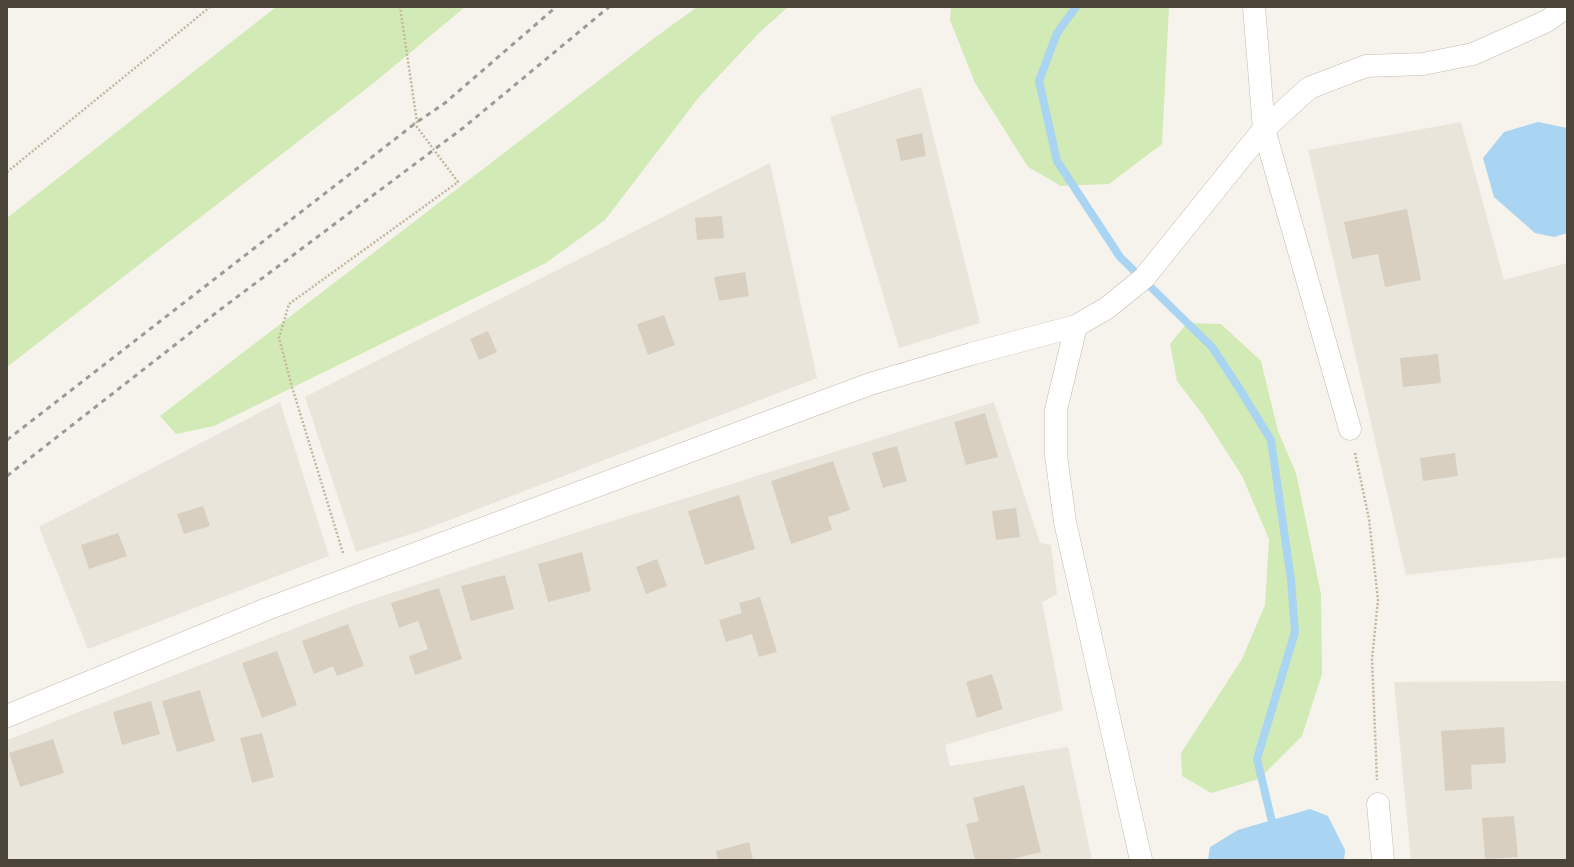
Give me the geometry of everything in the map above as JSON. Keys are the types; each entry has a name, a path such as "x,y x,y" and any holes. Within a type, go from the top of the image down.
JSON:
{"street":[{"path":"1254,7 1264,129 1350,429"},
{"path":"7,716 260,612 870,384 971,354 1076,326 1107,308 1144,278 1264,129 1309,88 1366,66 1423,64 1473,54 1547,21 1566,7"},
{"path":"1076,326 1056,410 1056,455 1065,522 1141,860"},
{"path":"1378,804 1383,860"}],"path":[{"path":"7,172 210,7"},
{"path":"351,578 292,387 279,338 289,304 458,182 414,123 417,122 400,7"},
{"path":"1350,429 1369,519 1378,600 1372,659 1378,804"}],"shaded area":[{"path":"921,87 980,323 899,348 830,117"},
{"path":"1461,122 1504,280 1567,263 1567,557 1406,575 1308,150"},
{"path":"770,163 817,378 426,529 356,552 305,397"},
{"path":"280,402 329,556 88,649 39,527"},
{"path":"994,402 1040,543 1051,545 1057,594 1042,602 1063,710 945,745 950,766 1068,747 1092,860 255,860 254,858 248,860 7,860 7,740 355,605 587,529"},
{"path":"1567,681 1567,860 1411,860 1394,682"}],"green space":[{"path":"276,7 465,7 375,82 7,367 7,218"},
{"path":"697,7 788,7 760,32 699,97 605,220 546,263 214,426 176,434 160,416 657,36"},
{"path":"951,7 1169,7 1162,144 1109,184 1061,186 1028,167 975,83 950,20"},
{"path":"1187,323 1221,324 1261,361 1278,431 1296,473 1321,594 1322,674 1302,736 1259,779 1211,793 1182,776 1181,753 1242,659 1265,605 1269,539 1242,476 1203,415 1177,381 1170,344"}],"water":[{"path":"1538,122 1567,128 1567,233 1554,237 1535,233 1494,197 1483,158 1504,132"},
{"path":"1310,809 1328,816 1345,850 1344,860 1208,860 1210,847 1238,830"}],"building":[{"path":"922,133 926,156 901,161 896,139"},
{"path":"1407,209 1421,280 1385,287 1378,254 1352,259 1344,222"},
{"path":"722,216 724,238 697,240 695,218"},
{"path":"745,272 749,296 719,301 714,277"},
{"path":"664,315 675,345 648,355 637,324"},
{"path":"488,331 497,352 479,360 470,339"},
{"path":"1438,354 1441,383 1403,387 1400,358"},
{"path":"985,413 998,457 966,465 954,422"},
{"path":"897,446 907,481 883,488 872,453"},
{"path":"1455,453 1458,476 1423,481 1420,458"},
{"path":"833,461 850,510 828,517 832,530 791,544 771,481"},
{"path":"739,495 755,549 705,565 688,511"},
{"path":"203,506 210,526 184,534 177,514"},
{"path":"1016,508 1020,537 996,540 992,511"},
{"path":"118,533 127,556 89,569 81,545"},
{"path":"582,552 591,591 548,602 538,564"},
{"path":"657,559 667,586 646,594 636,567"},
{"path":"505,575 514,609 471,621 461,586"},
{"path":"439,588 462,659 415,675 409,656 428,649 418,621 399,628 391,603"},
{"path":"760,597 777,652 759,657 752,634 726,642 719,620 742,613 739,603"},
{"path":"348,624 364,666 337,676 333,666 314,674 302,641"},
{"path":"277,651 297,705 262,718 242,663"},
{"path":"992,674 1003,709 977,718 966,682"},
{"path":"200,690 215,741 177,752 162,701"},
{"path":"151,701 160,734 122,745 113,712"},
{"path":"1504,727 1506,763 1471,765 1472,789 1445,791 1441,731"},
{"path":"262,733 274,777 252,783 240,738"},
{"path":"53,739 64,773 20,787 9,753"},
{"path":"1024,785 1041,852 1008,860 975,860 966,824 979,821 973,798"},
{"path":"1514,816 1518,857 1485,859 1482,818"},
{"path":"749,842 753,860 718,860 716,851"}],"waterway":[{"path":"1076,7 1057,33 1039,81 1057,161 1120,257 1212,347 1271,440 1291,580 1295,632 1257,759 1274,830"}],"railway":[{"path":"7,440 417,122 445,103 556,7"},
{"path":"7,476 221,309 463,128 609,7"}]}
